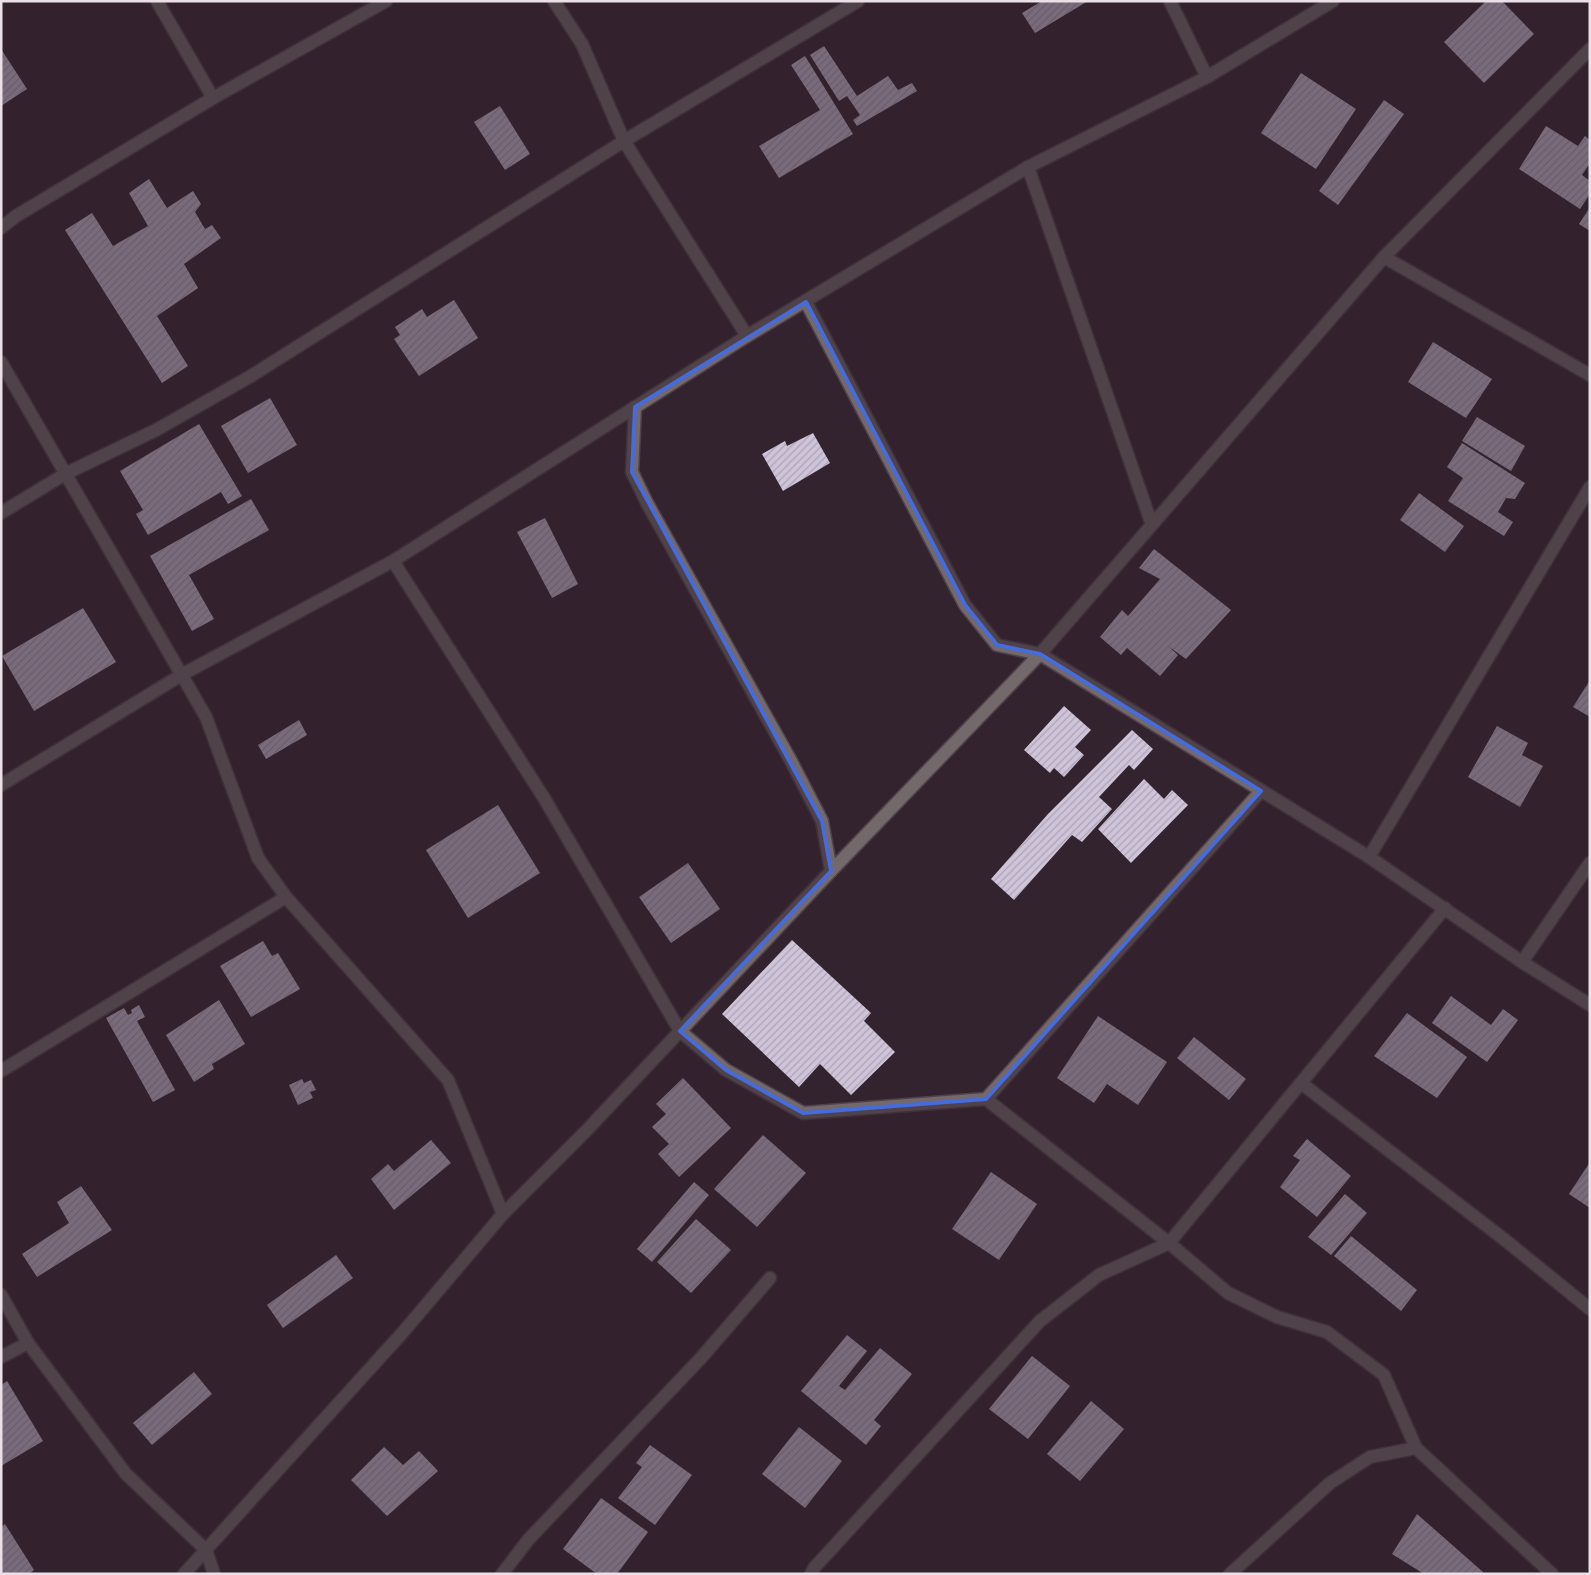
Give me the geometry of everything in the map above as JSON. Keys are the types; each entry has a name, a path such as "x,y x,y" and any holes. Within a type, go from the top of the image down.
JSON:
{"street":[{"path":"157,1 213,98"},
{"path":"1,228 16,216 213,98 386,1"},
{"path":"554,1 582,44 624,141 747,336"},
{"path":"1,513 65,474 156,430 251,376 624,141 858,1"},
{"path":"1170,1 1207,77"},
{"path":"1,785 183,674 393,561 747,336 1028,167 1207,77 1333,1"},
{"path":"184,1574 404,1331 503,1214 585,1132 831,871 1040,654 1384,257 1590,49"},
{"path":"1028,167 1152,525"},
{"path":"1384,257 1590,375"},
{"path":"806,302 964,605 997,645 1040,654 1369,857 1522,962 1590,1004"},
{"path":"1,362 183,674 206,717 258,858 286,897 448,1080 503,1214"},
{"path":"635,407 632,472 647,503 791,761 822,821 831,871"},
{"path":"1369,857 1590,487"},
{"path":"393,561 544,798 680,1031 726,1070 803,1113 986,1099 1169,1243 1228,1293 1277,1317 1327,1332 1384,1375 1416,1448 1552,1574"},
{"path":"986,1099 1261,791"},
{"path":"1522,962 1590,863"},
{"path":"1,1071 286,897"},
{"path":"811,1574 814,1568 1040,1321 1099,1275 1169,1243 1445,908"},
{"path":"1301,1084 1504,1240 1590,1309"},
{"path":"502,1574 528,1540 701,1358 770,1278"},
{"path":"1,1295 28,1343 126,1474 206,1550 214,1574"},
{"path":"1,1357 28,1343"},
{"path":"1230,1574 1330,1483 1370,1457 1416,1448"}],"highlighted area":[{"path":"806,302 965,605 997,645 1040,654 1261,791 986,1099 803,1113 726,1070 680,1031 831,871 822,821 632,472 635,407"}],"building":[{"path":"1042,1 1088,1 1035,33 1022,13"},
{"path":"1486,1 1502,1 1534,34 1484,83 1444,42"},
{"path":"824,46 857,96 888,76 898,90 912,83 917,91 857,126 853,120 860,115 847,96 839,101 810,55"},
{"path":"1,49 27,89 1,106"},
{"path":"805,56 853,134 779,178 759,146 820,110 791,65"},
{"path":"1301,73 1356,109 1316,169 1261,133"},
{"path":"1384,100 1404,114 1338,205 1319,191"},
{"path":"500,106 530,154 505,170 474,122"},
{"path":"1546,126 1578,146 1585,136 1590,140 1590,163 1582,175 1590,181 1590,194 1580,209 1519,169"},
{"path":"149,179 167,208 193,191 201,204 195,212 205,229 212,225 221,238 184,264 198,288 157,316 188,366 162,383 65,230 92,213 113,246 148,226 129,193"},
{"path":"1590,207 1590,231 1579,224"},
{"path":"454,300 478,338 419,376 394,339 400,335 395,327 422,309 427,317"},
{"path":"1433,342 1492,379 1466,418 1408,382"},
{"path":"270,398 297,445 248,473 221,426"},
{"path":"1477,417 1525,446 1511,471 1462,441"},
{"path":"199,424 242,496 228,504 221,492 148,535 136,514 143,510 120,471"},
{"path":"813,433 830,463 783,491 762,454 785,441 787,446"},
{"path":"1462,443 1525,483 1515,499 1506,498 1498,512 1513,522 1504,536 1448,501 1463,478 1447,467"},
{"path":"1419,493 1464,526 1445,552 1400,520"},
{"path":"251,499 269,530 189,575 214,619 192,631 150,556"},
{"path":"545,518 578,584 552,598 517,532"},
{"path":"1154,549 1231,610 1186,659 1168,646 1178,655 1160,676 1127,648 1121,655 1100,637 1122,610 1128,616 1160,579 1139,568"},
{"path":"83,608 116,662 34,711 2,656"},
{"path":"1590,680 1590,717 1573,707"},
{"path":"1064,706 1091,730 1075,747 1084,755 1064,777 1054,768 1050,773 1024,750"},
{"path":"299,720 307,735 266,759 258,745"},
{"path":"1497,726 1528,743 1522,755 1543,766 1520,807 1468,777"},
{"path":"1132,730 1153,749 1134,770 1129,765 1099,797 1112,809 1082,842 1072,835 1014,900 991,879 1048,814"},
{"path":"1144,779 1164,799 1172,790 1188,805 1131,863 1098,829"},
{"path":"498,805 540,873 468,918 426,850"},
{"path":"688,863 720,909 671,943 639,897"},
{"path":"792,940 871,1013 864,1021 895,1052 851,1095 820,1064 799,1087 722,1014"},
{"path":"263,941 272,956 278,953 300,989 251,1017 220,966"},
{"path":"1451,996 1491,1025 1503,1009 1518,1020 1487,1062 1432,1023"},
{"path":"219,1000 245,1044 212,1064 214,1069 194,1082 166,1035"},
{"path":"139,1005 145,1017 137,1021 175,1090 153,1102 106,1018 124,1008 128,1015 132,1013 131,1010"},
{"path":"1407,1013 1467,1057 1437,1098 1374,1056"},
{"path":"1098,1016 1167,1062 1138,1105 1107,1084 1094,1103 1057,1078"},
{"path":"1194,1037 1246,1079 1229,1100 1177,1058"},
{"path":"683,1078 731,1128 679,1177 658,1154 669,1144 652,1127 666,1114 656,1104"},
{"path":"302,1079 304,1083 311,1080 316,1090 310,1092 313,1098 298,1105 289,1085"},
{"path":"763,1135 806,1173 757,1227 714,1189"},
{"path":"1307,1139 1351,1176 1317,1217 1280,1187 1300,1160 1293,1156"},
{"path":"431,1140 451,1163 394,1210 371,1179 388,1164 394,1171"},
{"path":"1590,1162 1590,1208 1569,1194"},
{"path":"991,1172 1037,1204 999,1260 952,1229"},
{"path":"694,1182 709,1195 652,1262 637,1249"},
{"path":"81,1186 112,1230 37,1277 22,1254 69,1223 57,1202"},
{"path":"1345,1194 1367,1213 1331,1255 1308,1237"},
{"path":"696,1219 731,1250 691,1293 657,1262"},
{"path":"1351,1236 1417,1290 1401,1311 1334,1256"},
{"path":"336,1255 353,1278 283,1328 267,1305"},
{"path":"847,1335 867,1351 839,1386 845,1390 880,1348 912,1374 874,1420 881,1426 866,1445 801,1391"},
{"path":"1032,1356 1070,1386 1028,1439 989,1409"},
{"path":"194,1372 212,1394 152,1445 133,1423"},
{"path":"7,1381 43,1441 1,1466 1,1385"},
{"path":"1091,1401 1124,1429 1080,1481 1047,1454"},
{"path":"799,1427 842,1461 805,1508 762,1474"},
{"path":"650,1445 692,1475 655,1525 618,1498 642,1467 636,1463"},
{"path":"384,1447 403,1465 419,1451 438,1471 387,1516 351,1480"},
{"path":"601,1498 648,1532 617,1574 597,1574 563,1549"},
{"path":"1417,1514 1483,1572 1482,1574 1424,1574 1392,1554"},
{"path":"5,1524 34,1570 29,1574 1,1574 1,1527"}]}
